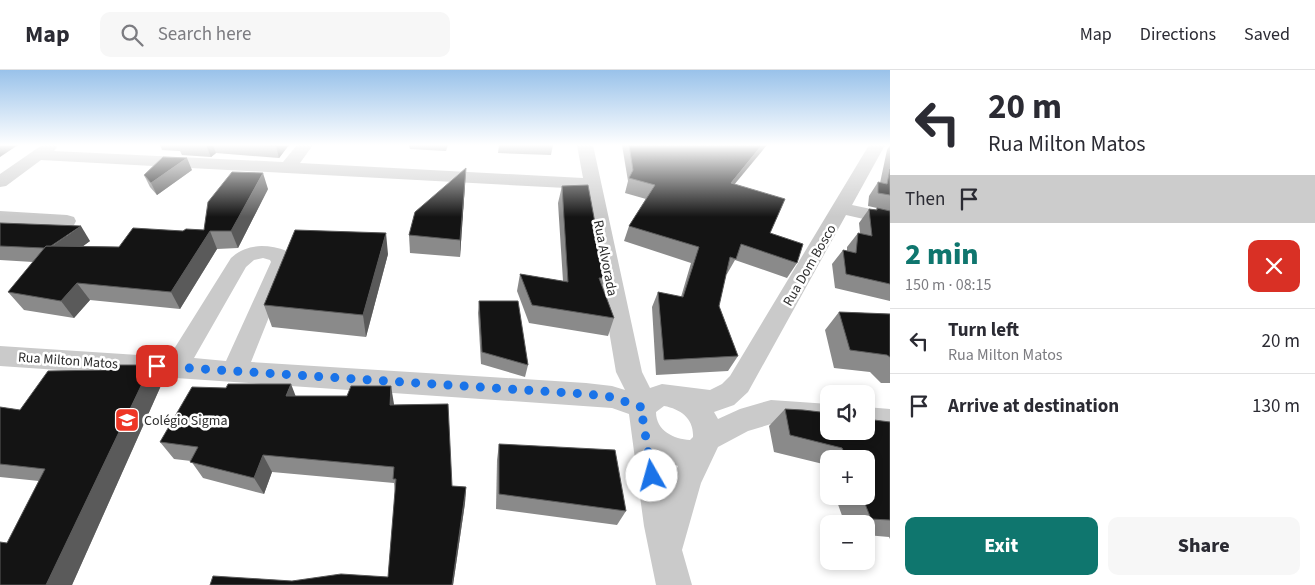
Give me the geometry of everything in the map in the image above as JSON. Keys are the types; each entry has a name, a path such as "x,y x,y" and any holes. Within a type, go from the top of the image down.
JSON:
{"street":[{"path":"2,179 17,169"},
{"path":"324,169 591,184"},
{"name":"Rua Alvorada","path":"589,169 629,372 654,406 654,440 676,452 690,453 705,443"},
{"name":"Rua Dom Bosco","path":"654,406 718,402 730,394 753,399 842,208 864,169"},
{"path":"842,208 890,219"},
{"path":"0,217 67,221"},
{"path":"176,367 238,263 245,256 253,252 273,253 280,256 281,262 234,372"},
{"name":"Rua Milton Matos","path":"0,356 586,394 612,397 654,406"},
{"path":"705,443 740,421 753,399 820,414"},
{"path":"654,406 691,404 702,414 708,426 705,443 686,483 665,553"},
{"name":"Rua Alvorada","path":"654,406 653,490 665,553 674,585"},
{"path":"875,419 890,420"}],"building":[{"path":"150,169 171,169 151,183 144,175"},
{"path":"466,169 460,240 409,235 415,212"},
{"path":"742,169 731,183 785,199 770,233 803,244 797,263 741,244 736,259 730,257 719,306 738,356 664,360 658,292 683,297 699,247 629,226 655,185 629,178 633,170"},
{"path":"890,169 890,195 878,193 878,182 887,184"},
{"path":"232,172 263,173 231,231 210,231 171,292 77,283 61,301 8,292 46,246 119,247 133,228 183,231 186,229 204,230 208,202"},
{"path":"588,185 605,278 599,278 614,318 532,305 520,274 568,282 562,186"},
{"path":"877,208 890,211 890,284 846,274 843,250 856,253 858,233 872,236 869,209 877,210"},
{"path":"0,223 81,226 51,246 44,248 0,246"},
{"path":"295,230 386,233 363,315 264,305"},
{"path":"479,301 518,301 528,365 482,352"},
{"path":"839,312 890,314 890,357 850,350"},
{"path":"111,365 151,365 46,585 0,585 0,542 7,543 45,469 0,464 0,407 20,410 48,371 107,370"},
{"path":"228,384 291,384 286,396 347,396 351,386 391,386 390,405 448,404 452,486 466,487 452,585 210,585 213,576 292,581 341,574 388,577 396,479 393,479 394,467 263,455 254,478 190,462 198,447 160,442 192,387 226,388"},
{"path":"785,409 820,412 820,440 875,440 875,420 890,422 890,520 875,519 875,515 869,515 866,505 875,505 875,450 843,450 842,448 790,435"},
{"path":"499,444 615,450 626,511 499,494"}],"place":[{"name":"Colégio Sigma","path":"127,420"}],"route":[{"path":"157,366 612,397 644,408 642,414 652,476"}]}
